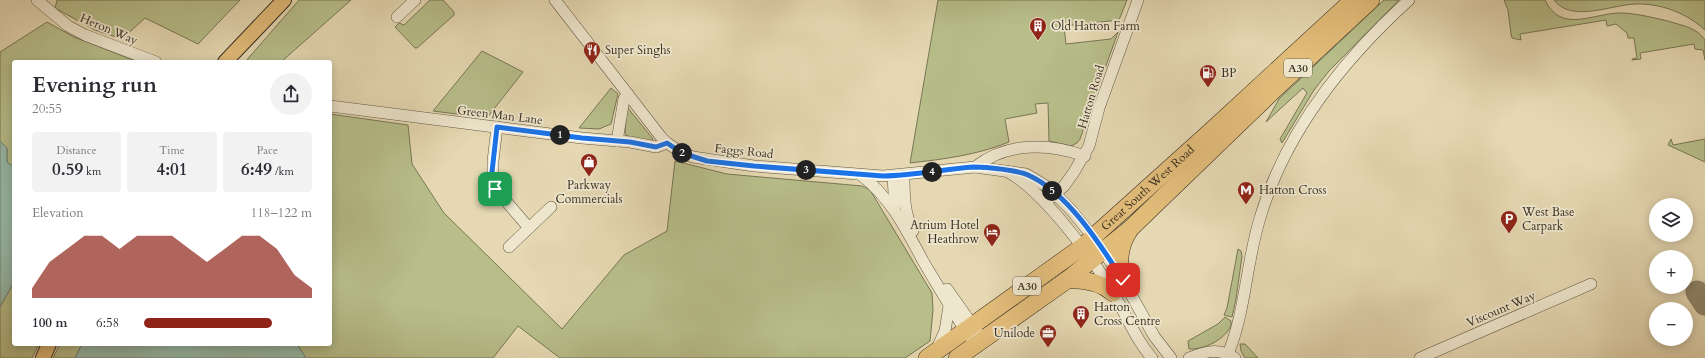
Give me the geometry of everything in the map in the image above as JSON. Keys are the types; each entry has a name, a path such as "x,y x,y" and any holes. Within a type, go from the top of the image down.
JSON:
{"highway":[{"name":"Great South West Road","path":"930,355 966,326 1083,241 1353,0"},
{"name":"Great South West Road","path":"957,358 1067,280 1101,260 1273,91 1371,0"},
{"path":"1067,280 1118,286 1121,251 1124,241 1132,228"}],"main road":[{"path":"227,60 284,0"},
{"path":"42,358 48,346"}],"street":[{"name":"Heron Way","path":"37,0 68,26 81,33 102,43 149,60"},
{"path":"397,17 415,0"},
{"name":"Faggs Road","path":"555,0 667,143 682,153 707,161 861,175 892,176 975,167 1026,174 1039,180 1056,194 1083,241"},
{"name":"Hatton Road","path":"1045,204 1064,186 1085,156 1092,137 1099,108 1138,0"},
{"path":"1189,358 1213,350 1228,357 1242,310 1253,245 1260,218 1270,189 1287,154 1302,125 1332,81 1384,24 1409,0"},
{"path":"617,141 624,99 628,94"},
{"name":"Green Man Lane","path":"332,106 656,147 667,143"},
{"path":"497,127 493,162 493,186 529,228"},
{"path":"975,167 996,155 1013,148 1028,146 1064,150 1085,156"},
{"name":"Faggs Road","path":"1004,170 1023,183 1083,241"},
{"path":"861,175 874,186 895,211 949,306 979,342"},
{"path":"904,175 904,198 908,221 948,290 966,326"},
{"path":"892,176 895,211"},
{"path":"509,246 551,208"},
{"path":"1083,241 1101,260 1118,286 1171,358"},
{"path":"1083,241 1101,260 1118,286 1140,342 1152,358"},
{"name":"Viscount Way","path":"1420,358 1591,284"},
{"path":"930,355 945,331 949,306"}],"green space":[{"path":"57,0 240,0 198,44 145,18 122,39 95,30 55,8"},
{"path":"299,0 351,0 283,60 247,60"},
{"path":"430,0 443,0 454,12 454,15 417,48 415,48 395,27 399,23 404,25"},
{"path":"938,0 1127,0 1119,20 1064,26 1066,44 1111,39 1118,32 1080,139 1077,143 1071,146 1049,141 1048,103 1035,104 1037,113 1005,119 1009,142 973,153 910,163"},
{"path":"1384,0 1399,0 1329,71 1314,90 1282,143 1280,139 1307,93 1303,88 1266,122 1279,99"},
{"path":"1504,0 1545,0 1552,11 1560,17 1569,19 1629,13 1679,24 1700,34 1705,40 1705,60 1703,50 1695,49 1694,44 1640,53 1641,59 1632,60 1637,58 1634,38 1628,38 1627,33 1616,24 1607,26 1606,20 1520,34 1521,40 1512,38 1508,10"},
{"path":"1554,0 1705,0 1705,30 1682,14 1654,5 1635,4 1581,12 1561,7"},
{"path":"47,22 74,37 133,60 12,60 12,166 7,162 7,148 0,141 0,52"},
{"path":"482,51 523,72 487,118 433,111"},
{"path":"611,88 618,94 611,124 599,129 579,128"},
{"path":"627,107 653,139 650,141 627,136 625,133"},
{"path":"332,114 408,125 412,164 444,213 562,329 624,255 667,231 675,161 727,174 862,186 870,190 932,293 933,310 930,341 905,358 560,358 518,326 493,358 306,358 298,346 332,346"},
{"path":"1671,139 1673,145 1705,139 1705,162 1668,145"},
{"path":"1238,249 1241,251 1242,256 1232,317 1224,315 1227,308"},
{"path":"12,286 12,346 38,346 32,358 0,358 0,307"},
{"path":"1225,317 1231,321 1231,326 1224,336 1207,346 1189,349 1188,341 1218,324"},
{"path":"1240,344 1245,344 1258,358 1245,358 1241,351"},
{"path":"59,346 81,346 75,358 53,358"}],"shaded area":[{"path":"0,141 7,148 7,162 12,166 12,286 0,307"},
{"path":"81,346 298,346 306,358 75,358"}],"taxiway":[{"path":"1697,292 1705,304"}],"place":[{"name":"Old Hatton Farm","path":"1038,41"},
{"name":"Super Singhs","path":"592,65"},
{"name":"BP","path":"1208,88"},
{"name":"Parkway Commercials","path":"589,177"},
{"name":"Hatton Cross","path":"1246,205"},
{"name":"West Base Carpark","path":"1509,234"},
{"name":"Atrium Hotel Heathrow","path":"992,247"},
{"name":"Hatton Cross Centre","path":"1081,329"},
{"name":"Unilode","path":"1048,348"}],"route":[{"path":"495,189 493,186 492,172 497,127 582,138 630,142 656,147 667,143 682,153 707,161 861,175 904,175 975,167 991,168 1026,174 1039,180 1049,188 1087,229 1110,259 1123,280"}]}
